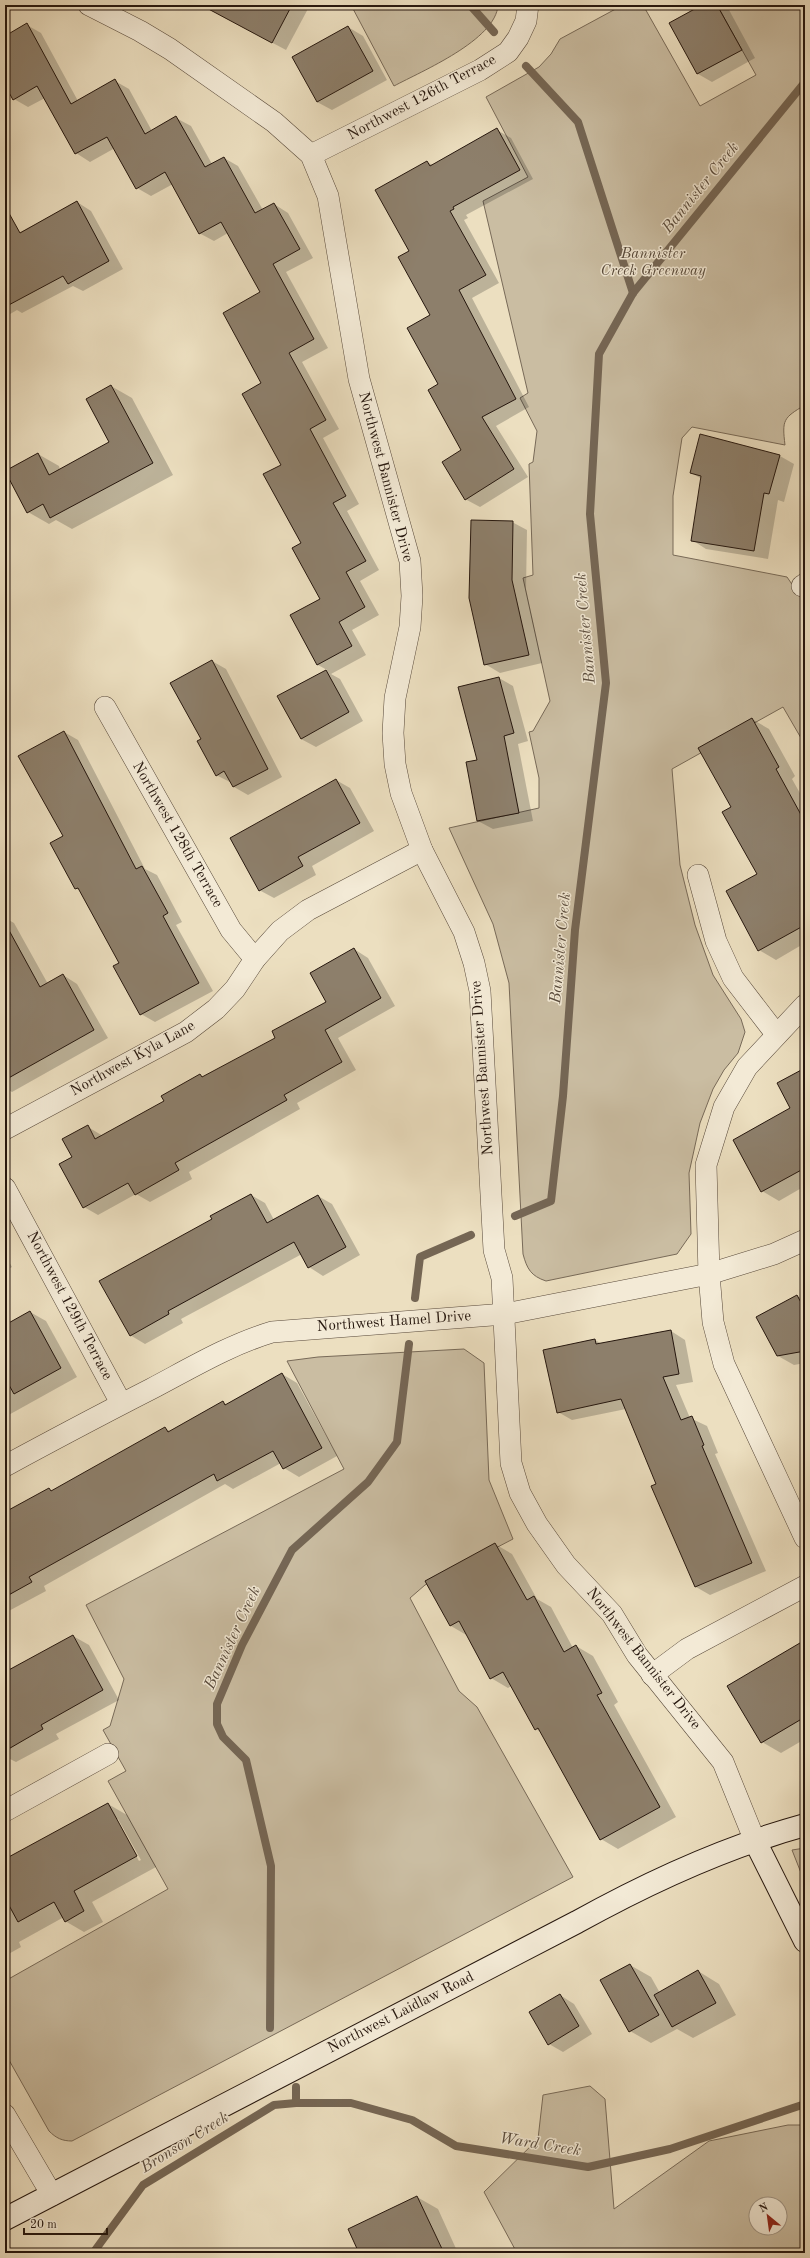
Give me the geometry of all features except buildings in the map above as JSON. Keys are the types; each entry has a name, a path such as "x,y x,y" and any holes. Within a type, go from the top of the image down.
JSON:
{"main road":[{"name":"Northwest Laidlaw Road","path":"5,2219 633,1892 687,1867 805,1825"},
{"path":"755,1842 805,1941"}],"street":[{"name":"Northwest Bannister Drive","path":"89,5 140,30 170,48 274,122 311,155 328,196 359,379 410,561 412,596 410,628 395,698 393,733 396,764 402,793 422,850 464,932 474,963 480,991 494,1250 502,1278 505,1314 511,1463 520,1493 537,1524 566,1565 612,1614 637,1655 723,1762 755,1842"},
{"name":"Northwest 126th Terrace","path":"311,155 480,70 508,52 518,38 526,21 528,5"},
{"name":"Northwest 128th Terrace","path":"105,707 231,930 255,958"},
{"name":"Northwest Kyla Lane","path":"5,1129 186,1032 216,1009 235,989 255,958 280,931 308,910 422,850"},
{"path":"698,875 716,941 733,978 776,1034"},
{"path":"805,1005 776,1034 747,1067 724,1107 706,1165 709,1274 713,1322 724,1364 805,1538"},
{"name":"Northwest 129th Terrace","path":"5,1188 121,1403"},
{"name":"Northwest Hamel Drive","path":"5,1466 121,1403 220,1352 244,1341 272,1332 505,1314 709,1274 774,1254 805,1240"},
{"path":"652,1674 688,1649 805,1586"},
{"path":"5,1811 108,1754"},
{"path":"5,2115 52,2195"}],"green space":[{"path":"351,5 498,5 494,18 485,30 472,42 439,63 394,86"},
{"name":"Bannister Creek Greenway","path":"623,5 643,5 700,106 756,75 717,5 805,5 805,405 792,413 786,420 784,425 785,445 692,427 682,438 673,496 673,555 787,577 802,599 805,599 805,735 801,738 783,707 672,769 680,865 695,925 713,975 741,1019 745,1032 738,1053 724,1070 713,1089 700,1123 689,1173 691,1234 677,1254 546,1281 537,1277 530,1271 523,1254 509,983 493,924 449,828 539,808 539,778 529,732 533,731 550,701 523,578 533,575 529,464 533,462 537,431 520,398 528,393 483,201 528,177 486,97 539,67 551,54 560,39"},
{"path":"464,1349 484,1363 489,1480 513,1539 425,1585 410,1598 459,1691 477,1707 573,1877 72,2141 59,2139 49,2131 5,2053 5,1981 168,1889 108,1781 126,1771 103,1730 110,1726 124,1679 86,1605 344,1469 287,1361 318,1357"},
{"path":"805,1848 805,1883 792,1850"},
{"path":"590,2086 605,2099 614,2209 709,2141 788,2125 805,2125 805,2253 517,2253 484,2192 538,2139 543,2095"}],"waterway":[{"path":"470,5 494,32"},
{"path":"526,66 578,122 633,293"},
{"name":"Bannister Creek","path":"515,1216 551,1201 563,1096 575,930 606,683 590,514 599,354 633,293 805,82"},
{"name":"Bannister Creek","path":"415,1298 420,1257 471,1235"},
{"name":"Bannister Creek","path":"270,2028 271,1866 246,1760 223,1737 217,1724 217,1704 242,1645 292,1550 368,1482 397,1442 409,1344"},
{"name":"Bannister Creek","path":"296,2087 296,2103"},
{"name":"Ward Creek","path":"93,2253 143,2185 274,2105 296,2103 351,2103 412,2120 456,2146 588,2167 670,2149 805,2104"}],"water label":[{"name":"Bronson Creek","path":"185,2143"}]}
